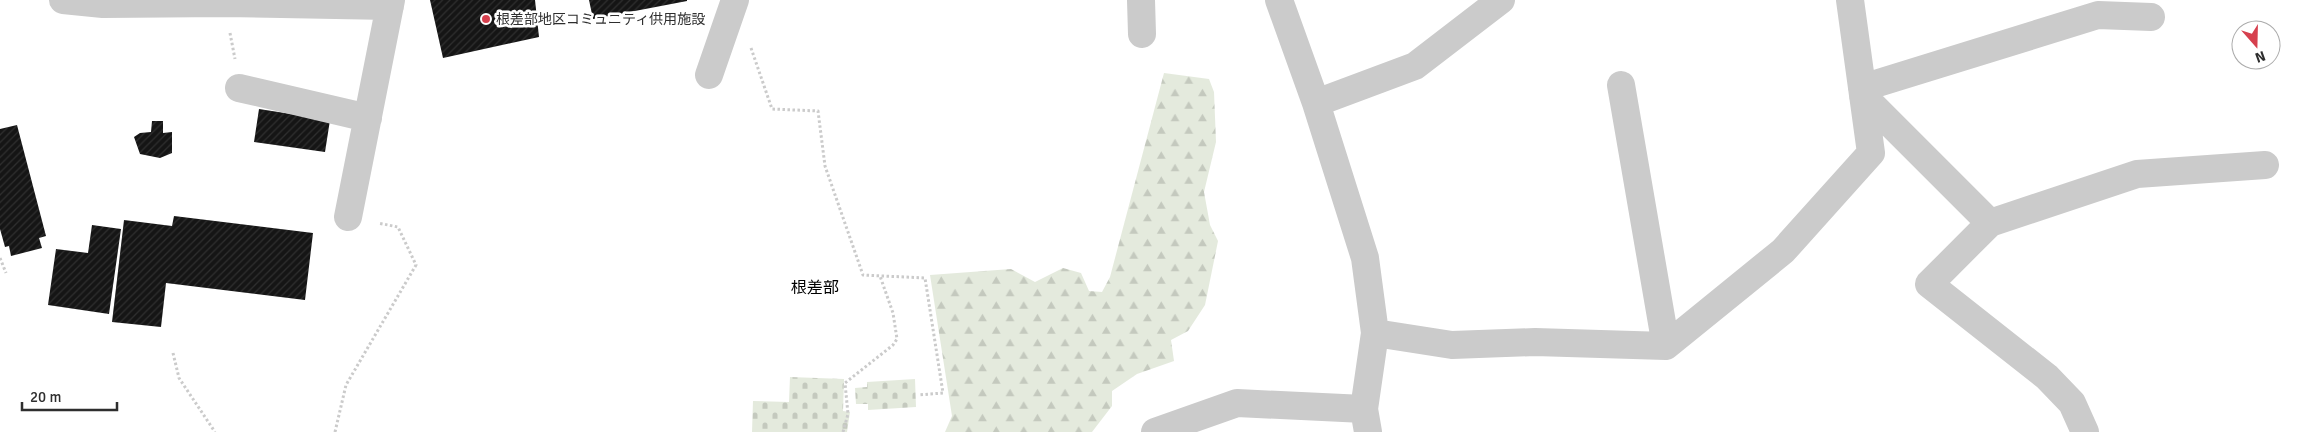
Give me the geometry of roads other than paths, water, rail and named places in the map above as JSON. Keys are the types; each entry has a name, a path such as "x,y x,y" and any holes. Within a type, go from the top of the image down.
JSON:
{"street":[{"path":"63,0 103,4 225,1 390,3 348,217"},
{"path":"709,74 735,0"},
{"path":"1141,0 1142,34"},
{"path":"1155,432 1237,403 1366,420 1375,333 1365,258 1316,103 1279,0"},
{"path":"1316,103 1415,66 1501,0"},
{"path":"1375,333 1452,345 1535,342 1666,346 1783,251 1871,153 1850,0"},
{"path":"1863,92 2098,15 2151,17"},
{"path":"1621,85 1666,346"},
{"path":"240,88 368,118"},
{"path":"1863,92 1990,223"},
{"path":"2085,432 2072,403 2047,377 1929,284 1990,223 2137,174 2265,165"}],"place":[{"name":"根差部地区コミュニティ供用施設","path":"486,19"}],"district":[{"name":"根差部","path":"815,287"}]}
